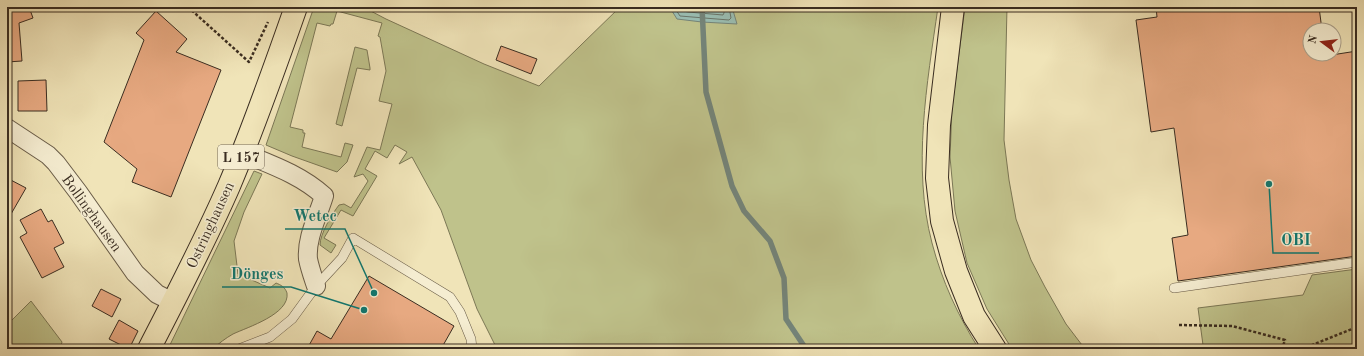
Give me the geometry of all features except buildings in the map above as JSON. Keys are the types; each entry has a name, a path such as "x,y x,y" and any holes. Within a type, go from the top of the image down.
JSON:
{"main road":[{"name":"Ostringhausen","path":"149,349 213,221 243,153 296,7"},
{"path":"953,7 939,125 937,178 942,220 956,271 974,316 995,349"}],"street":[{"name":"Bollinghausen","path":"7,128 48,155 56,163 135,273 157,294 173,302"},
{"path":"243,153 294,174 314,186 324,196 309,243 308,258 316,286"}],"lane":[{"path":"239,349 270,337 292,319 316,286 342,258 353,238 450,296 463,319 471,339 472,349"},
{"path":"1174,288 1357,262"}],"path":[{"path":"188,7 249,62 269,20"},
{"path":"1179,325 1232,326 1285,340 1282,349"},
{"path":"1302,349 1357,327"}],"green space":[{"path":"314,7 363,7 484,64 539,86 620,7 938,7 923,125 923,185 926,214 932,243 946,285 964,324 979,349 497,349 477,309 441,210 412,157 399,164 407,152 395,145 387,158 375,151 365,169 377,176 353,216 341,210 324,238 336,245 331,253 320,245 324,230 339,205 344,204 351,208 368,181 363,174 354,177 367,147 380,150 392,104 379,101 386,71 380,37 378,36 382,23 337,11 333,24 330,26 317,23 290,127 303,130 303,133 305,133 302,147 341,157 345,143 353,145 347,162 337,172 266,145"},
{"path":"965,7 1007,7 1004,140 1016,219 1031,260 1045,287 1066,324 1085,349 1012,349 987,309 967,263 955,211 950,157 952,108"},
{"path":"355,47 367,50 370,70 357,68 342,126 336,124"},
{"path":"254,171 262,174 244,212 234,241 238,274 270,288 276,283 280,285 287,293 286,301 282,307 267,319 233,334 213,349 168,349"},
{"path":"1357,269 1357,349 1183,349 1203,345 1198,308 1303,295 1312,275"},
{"path":"31,301 62,342 60,349 7,349 7,325"}],"water":[{"path":"672,7 732,7 737,24 677,19 672,11"}],"waterway":[{"path":"702,7 706,92 732,186 744,211 770,241 784,278 786,319 806,349"}],"place":[{"name":"OBI","path":"1269,184"},
{"name":"Wetec","path":"374,293"},
{"name":"Dönges","path":"364,310"}]}
